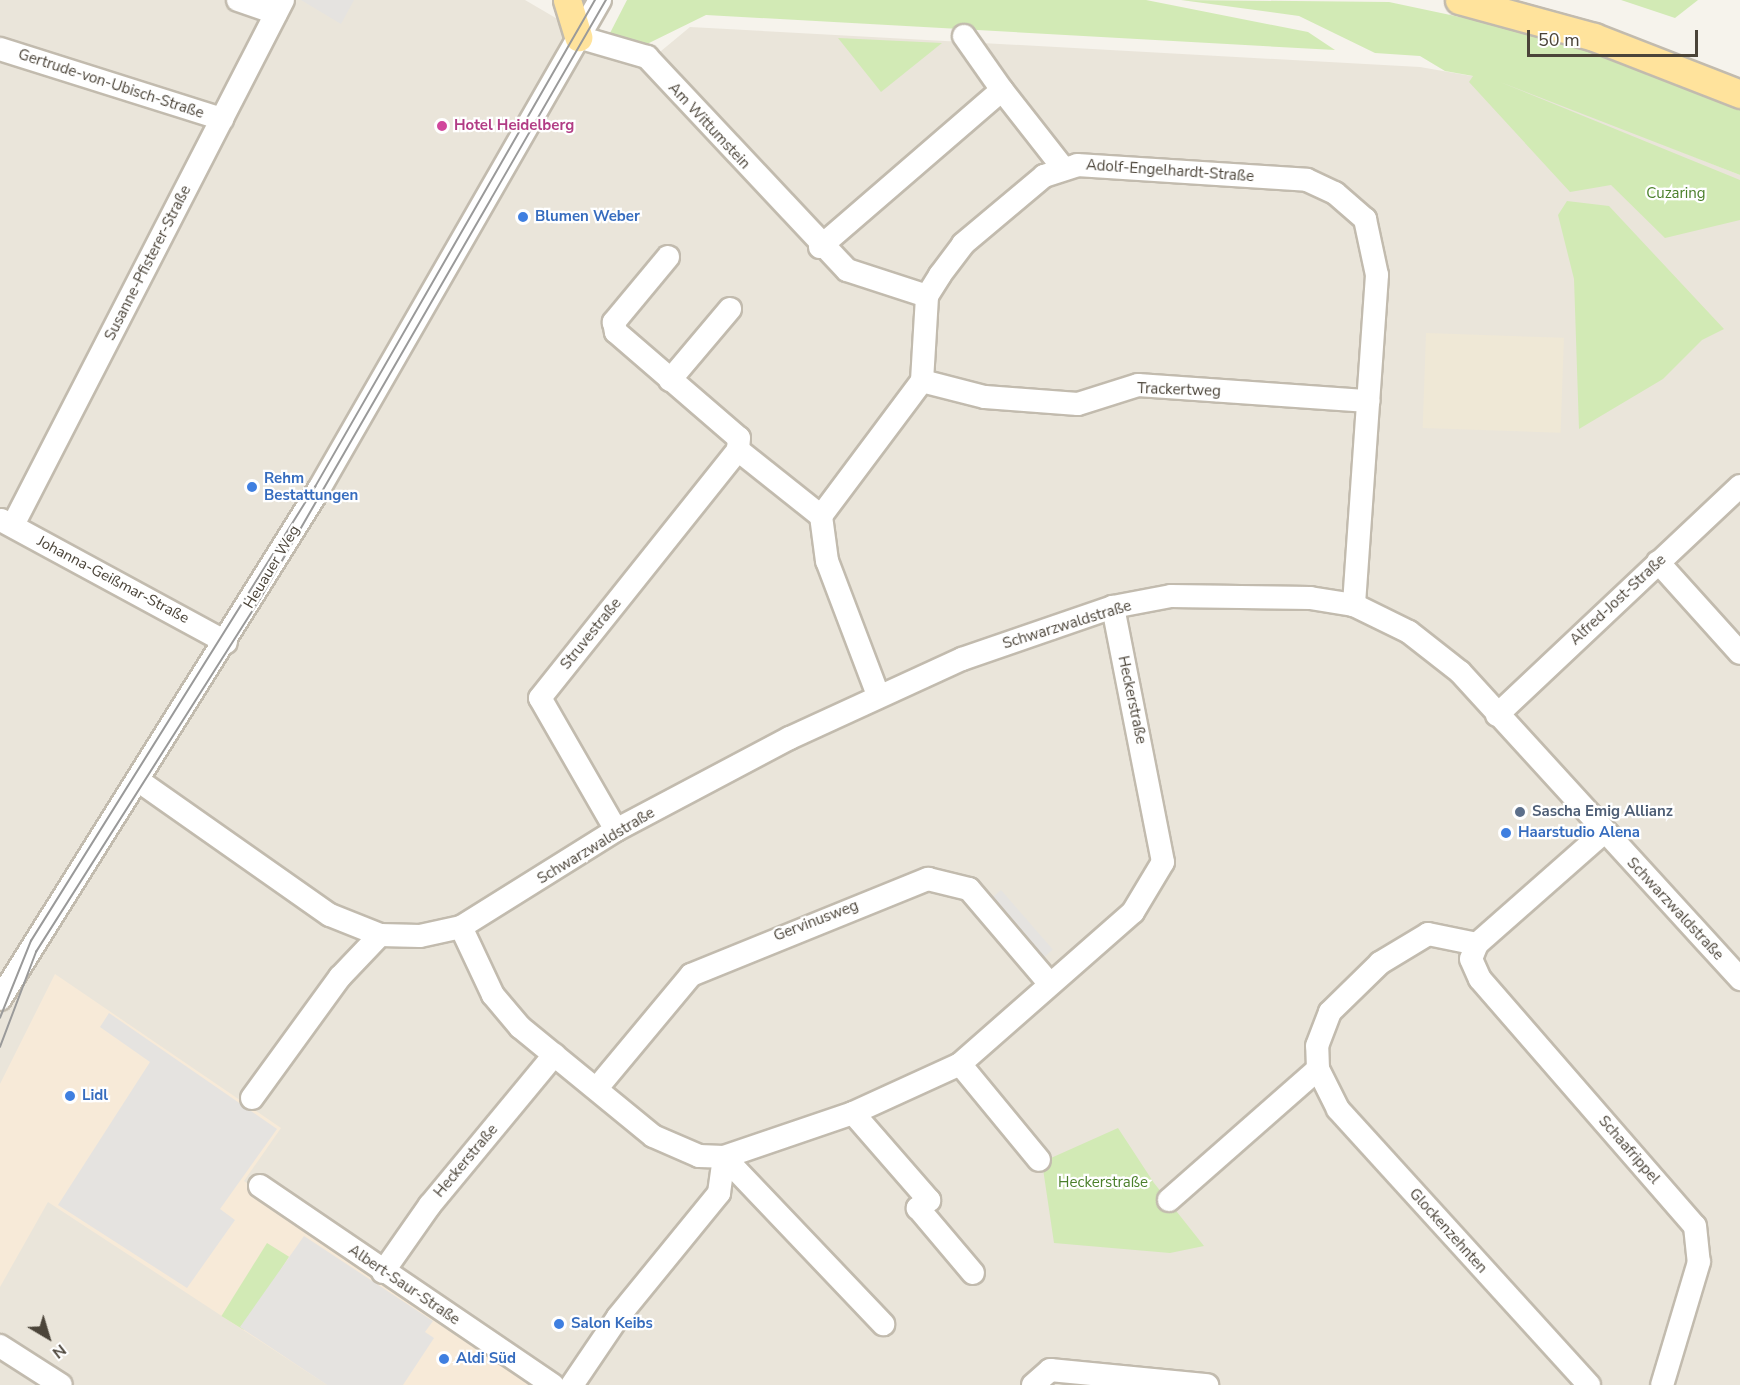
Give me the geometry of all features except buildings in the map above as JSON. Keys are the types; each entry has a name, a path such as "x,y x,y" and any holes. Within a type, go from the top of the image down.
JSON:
{"main road":[{"path":"567,0 578,38"},
{"path":"1459,0 1594,37 1740,94"}],"street":[{"path":"238,0 279,6"},
{"name":"Heuauer Weg","path":"0,999 226,642 600,0"},
{"name":"Susanne-Pfisterer-Straße","path":"6,522 222,119 279,6"},
{"path":"964,36 1002,90 1064,169"},
{"name":"Am Wittumstein","path":"578,38 647,57 820,247 847,270 927,296"},
{"name":"Gertrude-von-Ubisch-Straße","path":"0,49 222,119"},
{"path":"820,247 1002,90"},
{"name":"Adolf-Engelhardt-Straße","path":"927,296 963,244 1044,176 1077,165 1307,180 1335,193 1365,219 1376,257 1354,605"},
{"path":"668,257 614,322 616,332 739,438 738,450 820,516 827,561 878,695"},
{"path":"820,516 922,381 927,296"},
{"path":"670,380 730,309"},
{"name":"Trackertweg","path":"922,381 985,397 1078,404 1138,385 1368,401"},
{"name":"Struvestraße","path":"616,830 540,698 738,450"},
{"name":"Alfred-Jost-Straße","path":"1497,715 1740,486"},
{"name":"Johanna-Geißmar-Straße","path":"6,522 226,642"},
{"path":"1658,562 1740,653"},
{"name":"Schwarzwaldstraße","path":"139,781 330,915 380,935 420,936 461,927 616,830 878,695 962,659 1113,607 1171,596 1246,595 1354,605 1409,632 1460,672 1740,979"},
{"name":"Heckerstraße","path":"461,927 493,994 554,1055 653,1136 699,1156 724,1157 853,1113 960,1064 1049,983 1133,912 1163,862 1113,607"},
{"path":"1477,944 1604,832"},
{"name":"Gervinusweg","path":"597,1088 691,975 928,879 969,890 1049,983"},
{"name":"Glockenzehnten","path":"1477,944 1428,934 1380,963 1330,1012 1317,1046 1318,1069 1338,1109 1589,1385"},
{"path":"252,1098 340,977 380,935"},
{"name":"Schaafrippel","path":"1477,944 1471,959 1479,979 1695,1226 1699,1262 1662,1385"},
{"name":"Heckerstraße","path":"383,1272 430,1205 554,1055"},
{"path":"960,1064 1039,1160"},
{"path":"1169,1200 1318,1069"},
{"path":"853,1113 928,1200 918,1208 973,1273"},
{"path":"724,1157 883,1324"},
{"path":"572,1385 618,1317 719,1193 724,1157"},
{"name":"Albert-Saur-Straße","path":"260,1186 550,1384"},
{"path":"0,1346 61,1385"},
{"path":"1033,1385 1050,1370 1207,1385"}],"shaded area":[{"path":"0,0 525,0 590,38 655,56 690,27 1420,67 1506,82 1740,175 1740,1385 0,1385"},
{"path":"301,0 354,0 341,24"},
{"path":"1426,333 1564,338 1561,433 1423,428"},
{"path":"1001,890 1053,950 1037,963 985,904"},
{"path":"55,974 281,1128 244,1181 535,1385 327,1385 48,1202 0,1287 0,1084"},
{"path":"109,1013 277,1129 220,1209 235,1220 187,1288 58,1205 150,1062 100,1027"},
{"path":"304,1236 433,1321 425,1332 434,1338 403,1385 327,1385 240,1327"}],"green space":[{"path":"627,0 1146,0 1308,32 1335,50 706,15 645,45 609,35"},
{"name":"Cuzaring","path":"1181,0 1389,2 1564,39 1740,105 1740,175 1500,82 1740,180 1740,220 1665,238 1611,185 1570,192 1469,82 1473,76 1445,71 1420,56 1375,53 1299,16"},
{"path":"1621,0 1698,0 1675,18"},
{"path":"838,38 942,43 881,92"},
{"path":"1567,201 1609,206 1724,329 1702,340 1663,379 1579,429 1574,279 1558,215"},
{"path":"1118,1128 1154,1183 1204,1246 1170,1253 1054,1243 1042,1162"},
{"path":"267,1243 289,1257 243,1330 221,1316"}],"tram line":[{"path":"0,1018 31,941 315,487 595,0"},
{"path":"0,1047 36,952 260,599 606,0"}],"place":[{"name":"Hotel Heidelberg","path":"442,126"},
{"name":"Blumen Weber","path":"523,217"},
{"name":"Rehm Bestattungen","path":"252,487"},
{"name":"Sascha Emig Allianz","path":"1520,812"},
{"name":"Haarstudio Alena","path":"1506,833"},
{"name":"Lidl","path":"70,1096"},
{"name":"Salon Keibs","path":"559,1324"},
{"name":"Aldi Süd","path":"444,1359"}]}
